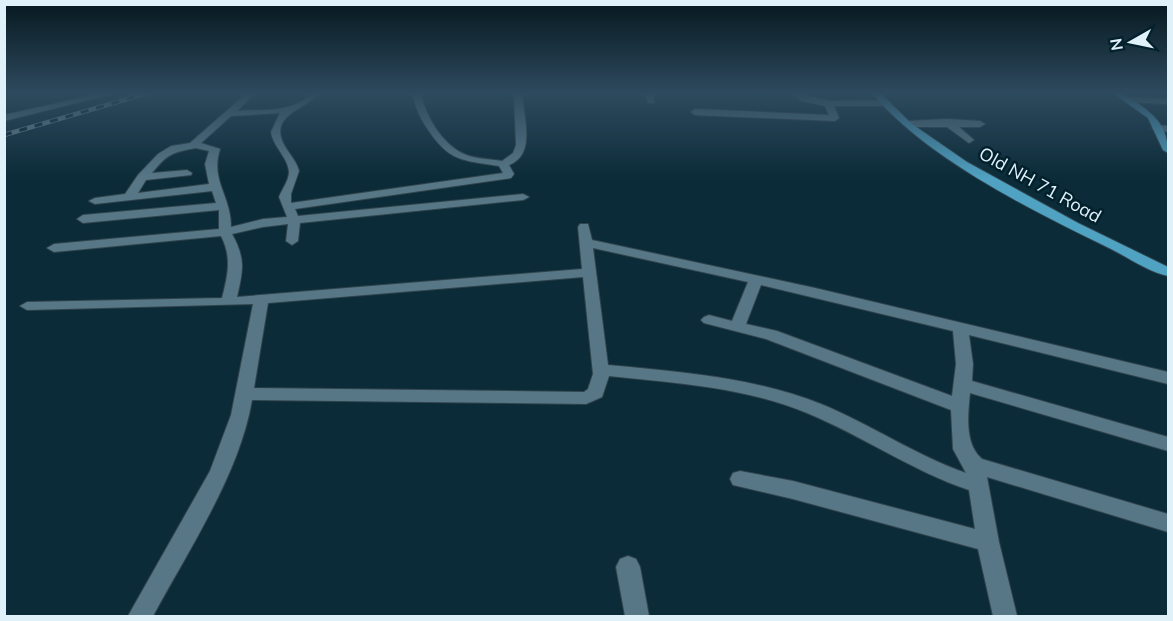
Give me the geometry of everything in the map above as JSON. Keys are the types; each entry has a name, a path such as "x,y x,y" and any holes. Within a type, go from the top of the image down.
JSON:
{"main road":[{"path":"1154,122 1168,150"},
{"name":"Old NH 71 Road","path":"907,124 980,174 1074,226 1168,272"}],"street":[{"path":"194,146 196,141 218,122"},
{"path":"279,122 275,136 280,149 291,162 294,172 292,183 285,194 286,207 294,220 292,241"},
{"path":"428,122 443,145 462,157 503,164 512,163 516,159 520,148 519,122"},
{"path":"907,124 933,122"},
{"path":"947,122 969,140"},
{"path":"957,122 980,124"},
{"path":"1157,128 1168,129"},
{"path":"129,197 142,177 174,148 194,146 215,148 210,164 224,206 225,232 235,251 235,275 229,300 233,302"},
{"path":"286,207 507,176 509,174 503,164"},
{"path":"142,177 187,173"},
{"path":"95,201 216,187"},
{"path":"54,248 225,232 263,223 523,197"},
{"path":"83,219 224,206"},
{"path":"244,394 586,398 596,393 601,370 585,235 756,280 1168,378"},
{"path":"27,306 233,302 590,272"},
{"path":"737,327 756,280"},
{"path":"140,616 219,473 240,415 261,299"},
{"path":"708,320 771,335 960,406"},
{"path":"961,328 964,375 961,384 959,427 963,450 977,475 988,542 1005,616"},
{"path":"601,370 674,378 753,391 812,408 928,467 977,475 1168,523"},
{"path":"961,384 1168,444"},
{"path":"740,479 793,490 988,542"},
{"path":"628,567 637,616"}],"railway":[{"path":"4,135 49,122"}]}
